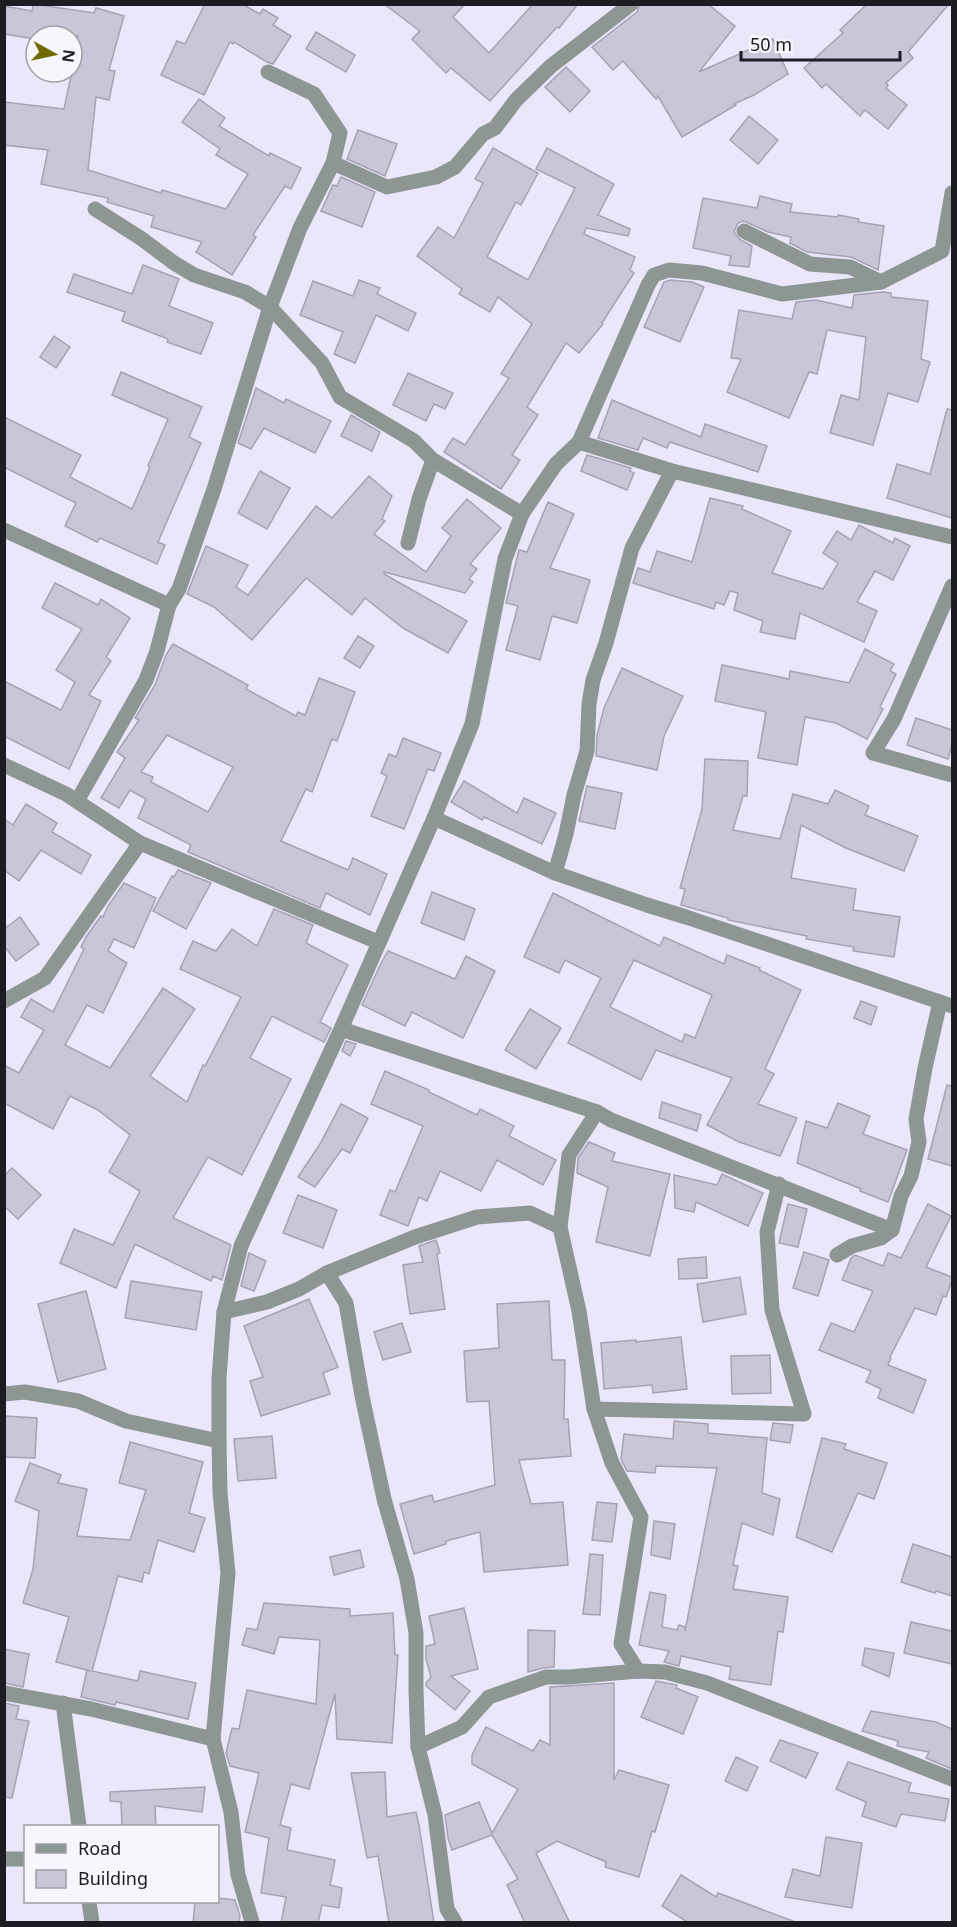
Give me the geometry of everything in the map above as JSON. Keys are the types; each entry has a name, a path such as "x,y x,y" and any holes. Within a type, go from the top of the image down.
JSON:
{"street":[{"path":"333,164 387,187 436,177 455,167 483,134 495,128 516,100 551,66 631,4"},
{"path":"77,801 146,680 157,651 169,604 179,589 204,519 270,307 300,228 333,164 340,133 314,94 268,72"},
{"path":"252,1923 238,1875 231,1812 213,1739 228,1573 220,1493 219,1441 219,1378 224,1312 242,1246 434,818 472,724 505,560 522,514 556,464 579,442 654,275 669,270 702,273 782,294 880,282 942,251 952,193"},
{"path":"95,209 194,275 245,292 270,307 322,363 340,397 414,441 433,460 522,514"},
{"path":"744,231 810,264 850,267 880,282"},
{"path":"579,442 672,471 952,537"},
{"path":"408,543 419,499 433,460"},
{"path":"555,873 587,751 589,704 593,680 606,643 632,548 672,471"},
{"path":"4,530 169,604"},
{"path":"952,586 894,719 873,753 952,776"},
{"path":"4,765 66,794 140,843 378,942"},
{"path":"434,818 555,873 946,1004 925,1068 916,1119 918,1142 911,1176 901,1196 892,1230 881,1238 852,1246 837,1255"},
{"path":"4,1001 45,978 140,843"},
{"path":"341,1029 597,1112 611,1120 892,1230"},
{"path":"597,1112 569,1155 560,1227 579,1311 594,1409 612,1463 641,1517 621,1644 638,1671"},
{"path":"594,1409 804,1414 772,1310 767,1232 779,1184"},
{"path":"224,1312 267,1302 299,1289 327,1273 415,1237 477,1217 530,1213 560,1227"},
{"path":"327,1273 346,1303 362,1396 382,1488 407,1579 416,1633 418,1747 435,1815 447,1909 455,1923"},
{"path":"4,1394 25,1392 78,1401 126,1421 219,1441"},
{"path":"418,1747 462,1727 489,1697 546,1677 638,1671 665,1672 707,1683 952,1779"},
{"path":"4,1693 63,1703 213,1739"},
{"path":"63,1703 79,1825"},
{"path":"4,1859 24,1859"},
{"path":"89,1903 92,1923"}],"building":[{"path":"33,4 94,13 96,8 124,16 109,70 115,71 109,100 96,97 88,170 161,193 162,190 226,209 248,174 216,155 220,149 182,122 199,99 225,118 219,126 269,156 270,153 301,168 291,189 285,186 253,235 256,237 232,275 196,252 202,242 151,227 154,216 107,202 108,198 41,184 48,150 4,145 4,102 64,109 69,84 84,84 84,24 24,24 24,37 4,34 4,6 32,11"},
{"path":"205,4 242,4 260,14 263,9 278,18 273,25 291,36 273,64 234,42 233,44 230,42 204,95 161,75 177,41 185,44"},
{"path":"384,4 465,4 453,17 489,53 533,4 578,4 559,28 557,27 490,101 451,68 446,73 412,39 420,31"},
{"path":"640,4 708,4 735,26 699,72 773,39 788,74 754,95 734,104 736,105 682,137 658,96 656,99 623,61 613,70 592,47 637,12"},
{"path":"867,4 949,4 908,52 913,58 886,83 888,85 886,88 907,105 888,129 865,110 860,116 826,84 822,88 804,68 843,33 840,30"},
{"path":"316,32 355,55 346,72 306,49"},
{"path":"566,67 590,91 570,112 545,87"},
{"path":"749,116 778,140 758,164 730,140"},
{"path":"358,130 397,144 385,176 347,159"},
{"path":"493,148 538,173 521,205 516,202 487,257 528,280 575,188 536,169 547,148 614,184 598,215 630,229 628,236 586,228 584,234 635,257 630,270 634,273 603,324 579,353 566,343 527,407 538,415 512,455 520,460 501,489 444,452 453,438 465,445 509,378 501,374 532,324 498,297 490,312 459,294 462,289 417,256 438,227 454,238 483,183 475,179"},
{"path":"341,177 375,192 362,227 321,211 333,185 337,186"},
{"path":"760,196 792,204 790,212 838,217 838,215 859,219 858,222 884,226 878,270 851,257 807,252 790,243 791,237 768,232 744,221 738,223 734,232 739,239 752,246 749,267 729,265 731,256 693,248 703,198 757,208"},
{"path":"143,265 179,279 169,306 213,323 201,354 167,342 168,339 122,321 125,312 67,292 74,274 132,294"},
{"path":"359,280 380,288 377,294 416,313 408,331 376,315 355,363 334,354 343,332 300,315 313,281 353,296"},
{"path":"670,280 692,282 704,287 680,342 644,327 664,282"},
{"path":"891,293 891,297 928,301 921,359 930,362 918,402 888,393 873,445 830,433 841,395 859,400 866,337 827,330 817,374 809,372 789,418 727,392 741,359 731,358 739,310 792,319 796,302 816,300 852,308 854,295"},
{"path":"54,336 70,347 56,368 40,357"},
{"path":"121,372 202,407 189,437 201,443 158,542 165,545 157,564 100,538 97,542 65,526 76,503 4,467 4,417 81,455 70,477 132,509 168,419 112,395"},
{"path":"408,373 453,393 445,409 434,404 426,421 393,405"},
{"path":"256,388 284,403 286,399 331,421 315,453 264,428 251,449 238,443"},
{"path":"612,400 701,437 705,424 767,446 758,472 670,442 667,448 643,438 638,450 598,438"},
{"path":"947,409 952,410 952,518 887,498 897,464 930,474"},
{"path":"351,415 380,432 372,451 341,436"},
{"path":"587,455 631,468 630,471 634,473 627,490 581,471"},
{"path":"260,471 290,488 267,529 238,513"},
{"path":"369,476 392,496 382,519 385,521 374,534 426,572 451,536 442,528 467,499 501,528 470,564 477,569 469,579 473,582 465,593 384,572 467,621 448,653 403,628 365,598 352,615 306,578 252,640 214,607 187,594 206,546 248,565 236,587 248,595 316,506 332,518"},
{"path":"710,498 743,506 742,509 791,531 772,573 823,589 838,563 823,553 837,531 851,540 859,525 893,543 895,538 910,546 893,580 875,571 857,602 877,611 864,642 800,613 795,639 760,632 763,621 734,610 738,593 730,591 724,605 716,602 714,609 633,583 638,568 650,572 657,551 692,562"},
{"path":"548,502 574,514 550,568 590,580 577,623 552,616 540,660 506,650 518,606 506,603 519,550 527,552"},
{"path":"55,583 98,605 101,599 130,618 106,657 111,661 89,695 101,701 69,769 4,736 4,681 61,710 75,682 56,670 82,629 42,608"},
{"path":"358,636 374,646 360,668 344,658"},
{"path":"173,644 248,685 246,689 296,716 298,712 305,715 319,678 355,692 337,741 332,739 312,792 306,789 281,841 348,870 353,858 387,874 370,915 326,893 320,908 188,852 191,845 138,818 146,799 130,790 119,808 101,798 125,758 117,752 139,720 135,718 155,685 166,655","holes":["167,735 233,767 208,812 151,782 153,777 141,772"]},
{"path":"865,649 894,664 890,671 896,674 880,707 883,709 867,739 836,723 805,717 797,765 758,758 766,712 715,701 722,665 789,679 790,671 849,683"},
{"path":"622,668 683,696 664,736 657,770 596,756 597,735 604,708"},
{"path":"916,718 952,730 952,744 948,759 907,745"},
{"path":"403,738 441,753 434,771 428,769 404,829 371,816 387,776 381,773 389,754 396,757"},
{"path":"705,759 748,761 747,796 743,796 733,830 780,839 793,794 828,804 835,790 869,806 865,815 918,836 904,871 846,848 801,825 791,878 856,889 853,910 900,917 894,957 853,951 854,947 806,939 807,936 728,920 728,918 681,905 685,889 680,888 702,809"},
{"path":"464,781 517,813 524,798 556,813 542,844 484,817 482,820 451,802"},
{"path":"587,786 622,793 615,829 579,821"},
{"path":"26,804 57,823 52,832 91,855 81,874 41,850 19,881 4,870 4,819 13,825"},
{"path":"178,870 211,883 186,929 153,911 172,876 174,877"},
{"path":"124,883 156,898 134,948 114,939 108,951 127,963 103,1013 87,1005 65,1045 110,1068 163,988 195,1009 150,1076 187,1102 203,1065 205,1066 241,997 180,969 193,941 216,951 232,929 257,946 274,909 313,925 306,943 348,965 320,1022 331,1028 324,1042 272,1016 250,1058 291,1079 242,1175 208,1157 173,1218 231,1245 222,1280 213,1276 211,1281 135,1244 116,1288 60,1263 74,1229 113,1245 140,1191 109,1172 130,1135 98,1110 70,1096 53,1129 4,1103 4,1065 19,1073 44,1030 21,1017 31,999 53,1012 84,949 81,947 86,937 101,916 103,917"},
{"path":"432,892 475,909 464,940 421,923"},
{"path":"553,893 660,946 664,937 724,964 727,955 760,968 759,970 801,990 765,1069 774,1074 758,1104 797,1118 780,1156 739,1142 707,1125 732,1078 656,1050 641,1080 568,1043 601,978 565,960 559,973 524,957","holes":["634,960 712,995 695,1038 685,1034 682,1042 610,1007"]},
{"path":"20,917 39,944 16,961 4,946 4,929"},
{"path":"388,951 455,979 466,956 495,971 463,1038 412,1012 405,1026 362,1005"},
{"path":"861,1001 877,1007 871,1025 854,1018"},
{"path":"530,1009 561,1028 536,1069 505,1050"},
{"path":"346,1041 356,1044 350,1056 342,1051"},
{"path":"385,1071 429,1090 477,1115 480,1109 514,1126 509,1136 556,1160 543,1185 497,1160 481,1191 440,1171 427,1201 419,1197 408,1226 380,1215 390,1190 395,1192 423,1126 371,1104"},
{"path":"947,1085 952,1086 952,1166 928,1159"},
{"path":"662,1102 701,1115 697,1131 659,1118"},
{"path":"838,1103 870,1116 863,1134 907,1150 888,1202 797,1163 806,1121 827,1128"},
{"path":"341,1104 368,1118 350,1153 342,1149 315,1187 298,1177 320,1144"},
{"path":"589,1142 615,1153 612,1161 670,1174 650,1256 596,1242 608,1187 577,1173 578,1158"},
{"path":"12,1168 41,1195 18,1219 4,1206 4,1176"},
{"path":"722,1174 763,1193 748,1226 696,1202 694,1212 675,1208 674,1175 717,1185"},
{"path":"298,1195 337,1210 323,1248 283,1233"},
{"path":"788,1204 807,1209 798,1247 779,1243"},
{"path":"928,1204 951,1216 926,1267 952,1277 952,1280 936,1315 915,1308 890,1357 888,1365 926,1380 913,1413 878,1398 881,1389 866,1382 871,1371 819,1350 831,1323 854,1332 873,1291 842,1280 851,1258 855,1255 883,1266 888,1253 901,1258"},
{"path":"436,1240 440,1253 437,1254 445,1309 410,1314 403,1265 423,1262 419,1246"},
{"path":"804,1252 829,1260 818,1296 793,1288"},
{"path":"249,1253 266,1261 254,1291 241,1286"},
{"path":"706,1257 707,1278 679,1279 678,1259"},
{"path":"740,1277 746,1314 703,1322 697,1284"},
{"path":"131,1281 202,1292 196,1330 125,1318"},
{"path":"86,1291 106,1369 58,1382 38,1304"},
{"path":"309,1299 338,1367 323,1373 330,1394 261,1416 250,1381 263,1377 244,1326"},
{"path":"549,1301 552,1360 565,1360 564,1419 568,1419 571,1456 519,1460 531,1504 563,1502 568,1565 484,1572 480,1532 446,1541 446,1544 414,1554 400,1504 432,1495 434,1502 495,1485 489,1401 467,1402 464,1351 499,1348 497,1304"},
{"path":"402,1323 411,1352 383,1360 374,1332"},
{"path":"681,1337 687,1389 653,1393 652,1385 604,1389 601,1343"},
{"path":"770,1355 771,1393 732,1394 731,1356"},
{"path":"5,1416 37,1418 35,1458 4,1457"},
{"path":"674,1421 708,1424 708,1433 767,1438 762,1493 780,1499 773,1535 742,1523 733,1565 738,1566 733,1589 788,1597 783,1632 778,1631 771,1685 729,1679 731,1667 681,1656 679,1666 664,1662 669,1651 639,1645 650,1592 666,1595 662,1627 677,1630 679,1625 685,1627 685,1631 717,1468 656,1466 655,1473 627,1471 621,1459 624,1434 673,1439"},
{"path":"773,1423 793,1425 790,1443 770,1440"},
{"path":"272,1436 276,1478 238,1481 234,1439"},
{"path":"822,1438 846,1444 844,1449 887,1463 874,1499 858,1493 832,1552 796,1537"},
{"path":"130,1442 203,1462 189,1513 205,1518 194,1552 158,1540 149,1574 144,1572 142,1582 118,1576 92,1671 138,1681 140,1671 196,1683 188,1719 116,1702 115,1705 81,1697 87,1670 56,1662 69,1617 23,1603 33,1569 39,1511 15,1501 30,1463 61,1475 58,1483 87,1489 77,1536 130,1540 146,1490 119,1483"},
{"path":"597,1502 617,1504 612,1542 592,1540"},
{"path":"654,1521 675,1524 670,1559 651,1555"},
{"path":"913,1544 952,1557 952,1596 901,1582"},
{"path":"360,1550 364,1567 334,1575 330,1557"},
{"path":"590,1554 603,1555 600,1615 583,1614"},
{"path":"264,1603 350,1609 350,1616 393,1613 395,1655 398,1655 392,1743 337,1739 335,1694 309,1789 291,1784 280,1825 291,1828 287,1850 335,1860 330,1885 342,1888 339,1908 322,1905 318,1923 281,1923 286,1897 261,1893 269,1838 245,1832 259,1773 230,1766 226,1753 232,1728 239,1729 247,1690 316,1704 320,1640 279,1637 274,1654 242,1645 247,1628 257,1630"},
{"path":"464,1608 478,1669 451,1676 470,1691 455,1710 426,1686 431,1677 426,1659 426,1646 435,1644 429,1616"},
{"path":"911,1622 952,1631 952,1664 904,1653"},
{"path":"528,1630 555,1631 554,1667 528,1672"},
{"path":"865,1648 894,1653 889,1677 862,1665"},
{"path":"4,1649 29,1654 23,1687 4,1683"},
{"path":"656,1681 677,1685 676,1688 698,1697 683,1734 641,1717"},
{"path":"614,1683 614,1780 619,1770 669,1785 655,1832 652,1831 639,1877 605,1867 606,1862 557,1841 536,1853 570,1923 525,1923 507,1885 518,1879 492,1835 452,1850 445,1815 479,1802 492,1833 518,1789 472,1764 472,1755 486,1727 533,1751 540,1740 550,1745 550,1687"},
{"path":"4,1703 19,1706 16,1719 29,1721 12,1798 4,1797"},
{"path":"871,1711 936,1722 952,1729 952,1769 926,1758 929,1752 897,1746 898,1741 862,1731"},
{"path":"780,1740 818,1753 806,1778 770,1761"},
{"path":"736,1757 758,1767 747,1791 725,1781"},
{"path":"848,1762 911,1783 908,1792 949,1799 945,1821 901,1814 896,1827 862,1816 866,1802 836,1789"},
{"path":"385,1772 387,1817 416,1812 434,1923 389,1923 378,1856 367,1858 351,1773"},
{"path":"205,1787 202,1812 155,1806 156,1825 122,1825 121,1802 110,1801 110,1792"},
{"path":"826,1837 862,1843 852,1908 785,1897 793,1869 820,1876"},
{"path":"681,1875 716,1897 718,1893 793,1921 793,1923 689,1923 662,1906"},
{"path":"219,1898 235,1900 240,1916 239,1923 193,1923 195,1903 219,1903"}]}
